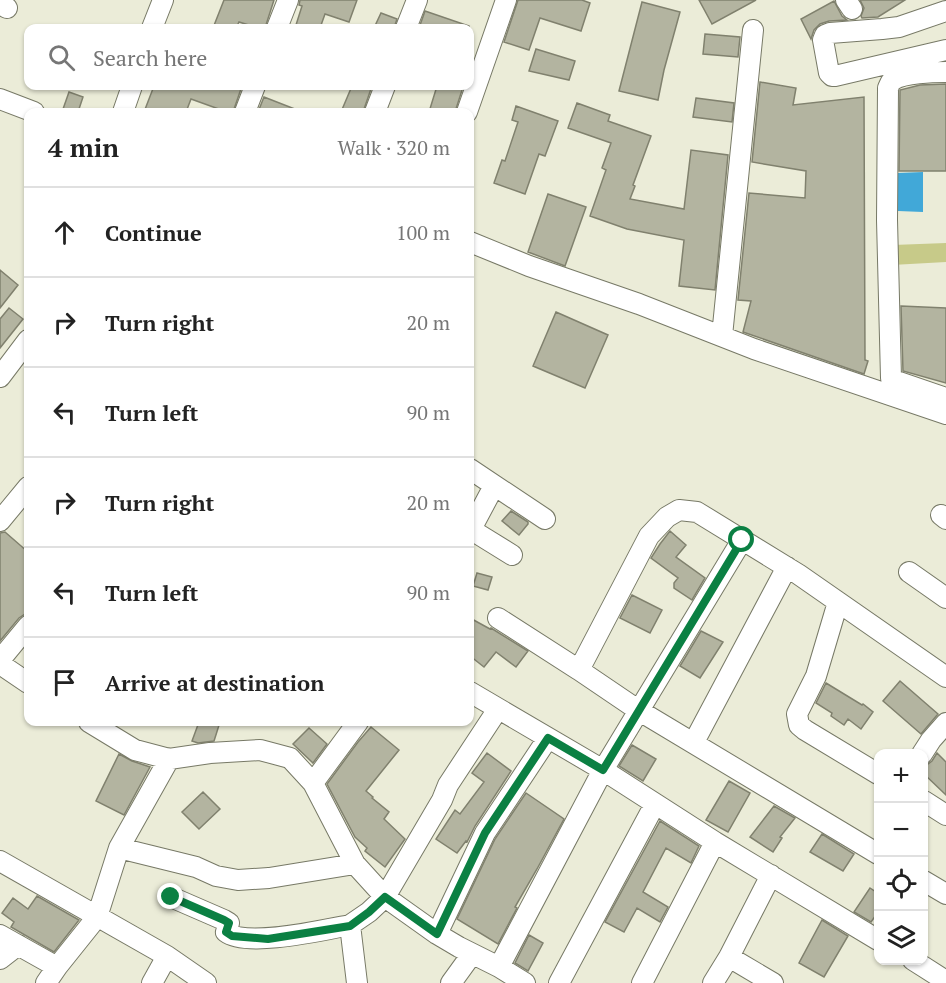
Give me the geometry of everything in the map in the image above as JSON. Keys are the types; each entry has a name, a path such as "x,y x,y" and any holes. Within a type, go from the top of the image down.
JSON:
{"street":[{"path":"154,24 163,0"},
{"path":"279,24 288,0"},
{"path":"408,24 417,0"},
{"path":"468,108 506,0"},
{"path":"946,11 899,27 830,33 825,35 823,40 829,73 832,76 946,50"},
{"path":"722,336 753,30"},
{"path":"946,72 910,75 895,79 890,82 887,94 891,378 946,398"},
{"path":"124,108 131,90"},
{"path":"247,108 253,90"},
{"path":"377,108 383,90"},
{"path":"0,99 24,108"},
{"path":"474,244 754,349 946,414"},
{"path":"0,377 24,345"},
{"path":"474,472 545,519"},
{"path":"474,523 495,486"},
{"path":"0,520 24,492"},
{"path":"579,670 648,536 667,517 679,510 697,512 787,567 946,677"},
{"path":"474,532 512,555"},
{"path":"500,967 603,770 742,540"},
{"path":"694,742 787,567"},
{"path":"909,572 946,598"},
{"path":"838,602 816,676 797,714 799,725 874,771"},
{"path":"498,618 638,710 874,851"},
{"path":"0,660 24,631"},
{"path":"0,664 24,680"},
{"path":"474,694 603,770 715,842 874,937"},
{"path":"171,897 229,923 226,932 232,936 268,939 350,926 385,897 442,800 448,785 498,709"},
{"path":"925,749 946,723"},
{"path":"96,726 135,750 169,759 210,753 260,750 290,758 313,783 355,864 385,897 437,934 500,967 525,983"},
{"path":"313,783 355,726"},
{"path":"437,934 485,833 548,738"},
{"path":"0,936 18,945 52,975 97,917 119,848 169,759"},
{"path":"927,803 946,814"},
{"path":"559,983 655,804"},
{"path":"642,983 715,842"},
{"path":"119,848 196,867 216,876 238,880 269,878 355,864"},
{"path":"0,861 167,956 206,983"},
{"path":"713,983 771,875"},
{"path":"928,883 946,894"},
{"path":"350,926 357,983"},
{"path":"0,959 18,945"},
{"path":"452,983 472,954"},
{"path":"152,983 167,956"},
{"path":"729,957 773,983"},
{"path":"921,965 946,981"}],"green space":[{"path":"946,243 946,262 892,265 893,245"}],"water":[{"path":"923,172 923,212 898,211 897,173"}],"building":[{"path":"224,0 274,0 266,24 239,22 238,24 215,24"},
{"path":"300,0 357,0 349,22 325,14 321,24 296,24 302,6 299,5"},
{"path":"518,0 582,0 590,3 581,31 540,18 529,50 504,42"},
{"path":"699,0 756,0 712,24"},
{"path":"860,0 905,0 878,17 862,18 864,8"},
{"path":"834,1 842,16 847,20 820,24 814,30 811,39 801,19"},
{"path":"642,2 680,12 658,100 619,91"},
{"path":"425,11 463,24 420,24"},
{"path":"381,13 397,19 395,24 376,24"},
{"path":"705,34 740,37 738,57 703,54"},
{"path":"536,49 575,61 569,80 529,71"},
{"path":"760,82 796,88 793,105 864,97 865,360 868,361 864,374 743,332 751,301 738,300 749,193 805,198 806,171 752,162"},
{"path":"946,84 946,171 899,171 900,90 920,85"},
{"path":"152,90 241,90 234,108 216,108 191,99 188,108 146,108"},
{"path":"350,90 371,90 364,108 343,108"},
{"path":"436,90 462,90 456,108 430,108"},
{"path":"69,92 83,97 79,108 63,108"},
{"path":"264,97 292,108 260,108"},
{"path":"696,98 734,103 732,122 693,117"},
{"path":"577,103 610,115 608,121 651,136 630,199 684,209 691,150 728,155 715,290 679,286 684,240 627,229 590,216 606,170 602,168 611,143 568,128"},
{"path":"516,106 558,121 545,156 539,154 525,194 494,183 502,160 505,161 518,122 512,120"},
{"path":"548,194 586,207 565,266 528,252"},
{"path":"0,270 18,285 0,308"},
{"path":"901,306 946,308 946,383 903,371"},
{"path":"9,308 23,319 0,348 0,319"},
{"path":"556,312 608,335 585,388 533,366"},
{"path":"511,511 528,522 519,535 502,521"},
{"path":"670,531 686,545 676,557 705,578 692,600 674,588 674,583 678,578 651,558"},
{"path":"5,532 24,549 24,615 0,641 0,533"},
{"path":"477,573 492,577 488,590 474,586"},
{"path":"632,595 662,610 650,633 620,618"},
{"path":"474,620 528,651 516,667 496,652 484,667 474,659"},
{"path":"701,631 723,642 700,678 680,666"},
{"path":"900,681 938,714 921,734 883,701"},
{"path":"826,683 873,712 861,729 848,719 844,725 831,716 832,713 816,703"},
{"path":"198,726 219,726 214,741 198,743 192,741"},
{"path":"371,727 399,750 366,791 389,812 384,819 405,839 385,867 365,851 367,848 355,837 327,784"},
{"path":"309,728 327,744 313,763 293,744"},
{"path":"632,745 656,759 643,781 619,766"},
{"path":"487,753 511,771 467,842 457,853 436,839 455,810 460,814 484,782 472,773"},
{"path":"937,753 946,762 946,795 928,778 928,764"},
{"path":"119,754 150,767 124,815 96,801"},
{"path":"729,781 750,793 728,832 706,820"},
{"path":"203,792 220,809 199,829 182,812"},
{"path":"526,793 564,819 515,907 517,908 498,944 457,919 495,839"},
{"path":"774,806 795,818 780,837 782,838 773,852 750,837"},
{"path":"660,821 699,846 691,863 666,848 643,892 668,907 660,922 637,908 624,932 605,922"},
{"path":"822,834 854,854 843,871 810,852"},
{"path":"870,888 874,891 874,918 871,922 854,912"},
{"path":"37,896 79,920 54,952 11,927 14,922 2,913 13,898 28,909"},
{"path":"822,920 848,936 824,977 799,963"},
{"path":"529,935 543,943 528,971 515,963"}],"route":[{"path":"171,897 229,923 226,932 232,936 268,939 350,926 385,897 437,934 485,833 548,738 603,770 742,540"}]}
